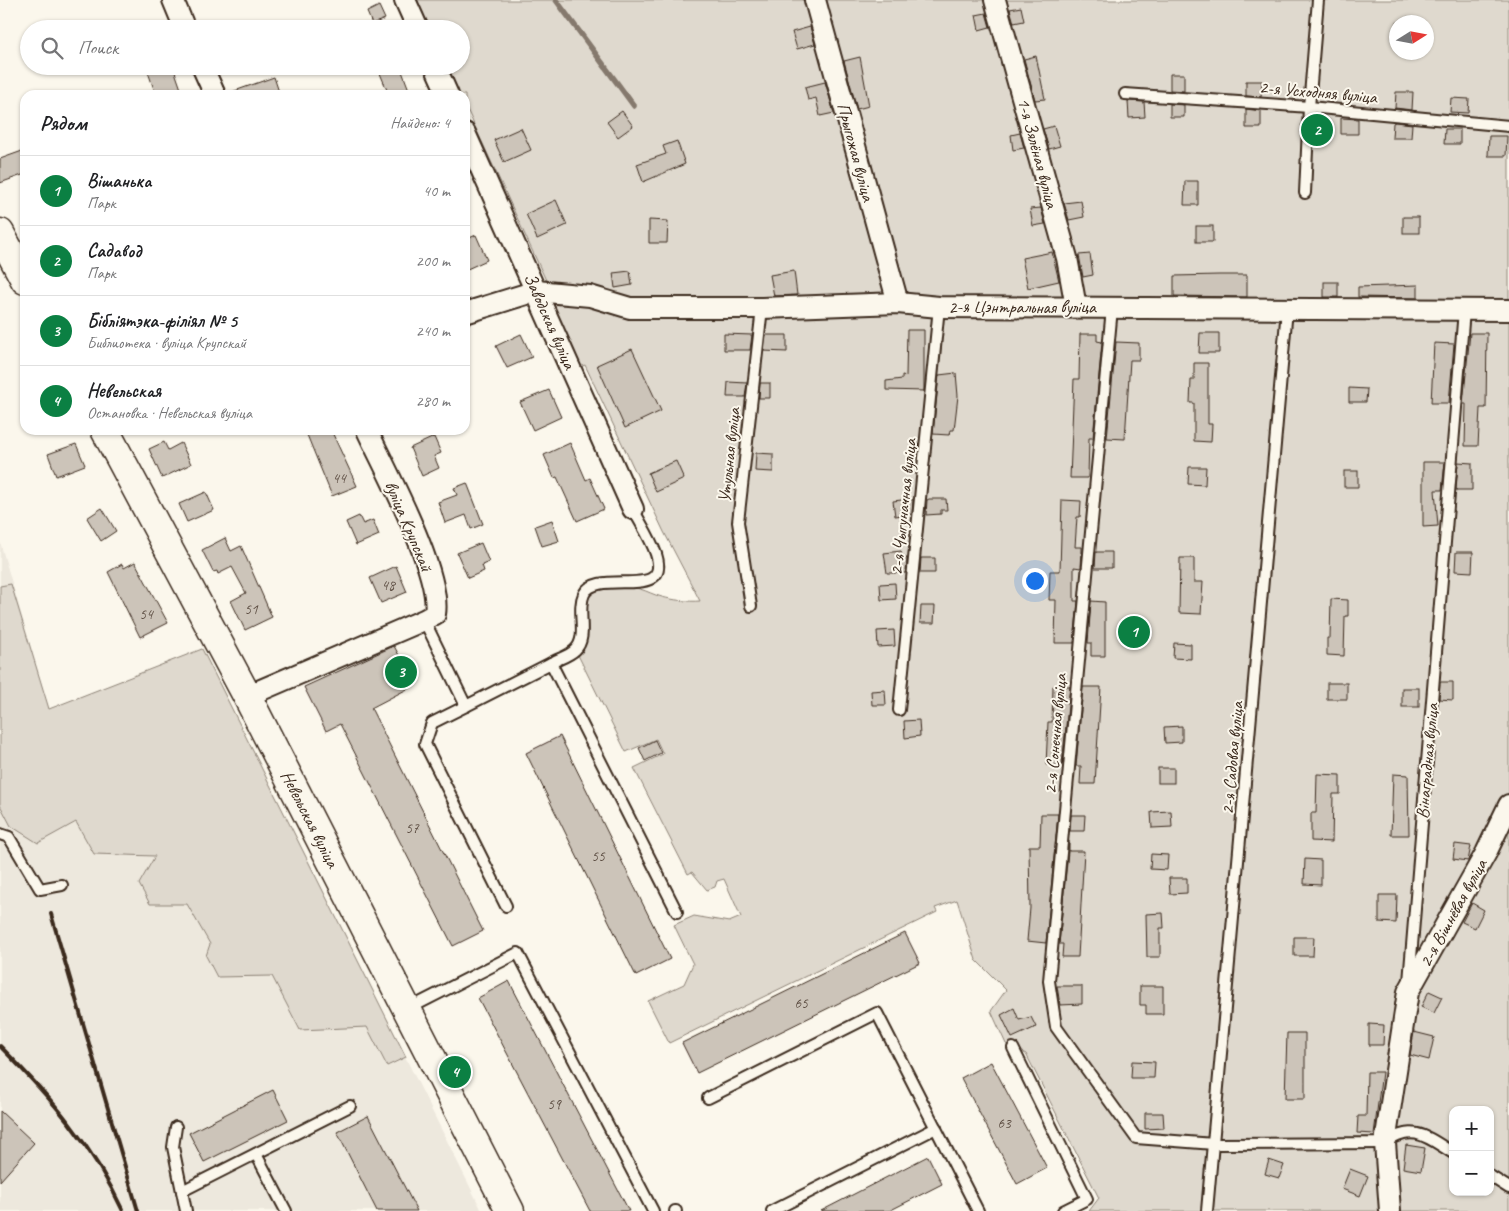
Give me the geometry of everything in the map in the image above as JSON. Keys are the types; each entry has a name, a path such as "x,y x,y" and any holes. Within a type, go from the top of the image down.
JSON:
{"street":[{"path":"173,0 182,20"},
{"path":"405,0 414,20"},
{"name":"Прыгожая вуліца","path":"815,0 898,304"},
{"name":"1-я Зялёная вуліца","path":"996,0 1067,258 1076,307"},
{"path":"206,75 213,90"},
{"path":"439,75 446,90"},
{"name":"Заводская вуліца","path":"470,144 633,510"},
{"path":"0,233 20,271"},
{"path":"470,311 536,291"},
{"name":"2-я Цэнтральная вуліца","path":"536,291 590,296 630,308 762,308 898,304 939,307 1509,310"},
{"name":"Невельская вуліца","path":"108,435 247,696 510,1211"},
{"name":"вуліца Крупскай","path":"369,435 430,569 437,602 435,614 424,620"},
{"path":"247,696 424,620"},
{"name":"2-я Вішнёвая вуліца","path":"1408,992 1486,853 1509,805"},
{"name":"Вінаградная вуліца","path":"1390,1211 1386,1143 1408,992"}],"lane":[{"path":"1305,193 1309,107 1318,0"},
{"name":"2-я Усходняя вуліца","path":"1125,94 1309,107 1509,126"},
{"name":"2-я Чыгуначная вуліца","path":"899,710 939,307"},
{"name":"Утульная вуліца","path":"751,606 738,522 762,308"},
{"name":"2-я Сонечная вуліца","path":"1112,308 1049,981 1056,1027 1136,1138 1214,1144"},
{"name":"2-я Садовая вуліца","path":"1207,1211 1288,309"},
{"name":"Вінаградная вуліца","path":"1408,992 1464,310"},
{"path":"506,906 425,744 432,723 575,651 580,644 582,631 580,612 584,595 590,586 600,582 639,583 648,581 655,575 659,564 656,553 633,510"},
{"path":"424,620 466,706"},
{"path":"551,663 677,912"},
{"path":"0,834 9,837 40,890 62,885"},
{"path":"406,1010 518,954 653,1211"},
{"path":"708,1098 876,1013 978,1211"},
{"path":"1013,1048 1087,1199 1063,1211"},
{"path":"182,1191 350,1106"},
{"path":"176,1127 174,1147 186,1211"},
{"path":"772,1211 936,1128"},
{"path":"1214,1144 1386,1143 1398,1134 1412,1132 1429,1138 1450,1151"},
{"path":"256,1154 286,1211"},
{"path":"1494,1179 1509,1188"}],"shaded area":[{"path":"417,0 1509,0 1509,1211 1089,1211 1099,1198 1026,1054 1006,1044 991,1011 1006,990 976,960 957,900 935,908 937,912 669,1043 648,1001 684,984 693,964 674,925 694,916 729,922 741,917 724,879 717,881 715,887 707,890 692,872 688,874 634,768 663,754 656,739 626,752 578,655 585,639 586,603 589,596 598,589 612,586 628,587 671,599 700,601 664,532 585,365 578,368 552,310 556,302 470,116 470,90 458,90 451,75 470,75 470,20 426,20"},
{"path":"0,542 49,709 202,649 482,1211 0,1211"},
{"path":"11,584 49,709 202,649 406,1057 387,1066 367,1027 300,1030 272,976 217,977 206,956 210,944 187,904 150,904 139,884 155,856 94,854 76,822 38,843 11,826 0,805 0,586"}],"building":[{"path":"379,6 385,19 370,20 367,12"},
{"path":"1021,7 1024,21 1014,23 1010,9"},
{"path":"986,13 990,27 979,30 976,15"},
{"path":"810,27 815,44 797,49 792,32"},
{"path":"1036,56 1045,99 1035,100 1024,59"},
{"path":"860,57 869,106 857,109 844,61"},
{"path":"1170,74 1184,74 1184,91 1170,90"},
{"path":"149,75 176,75 181,90 154,90"},
{"path":"381,75 403,75 409,90 387,90"},
{"path":"274,77 278,90 237,90"},
{"path":"1246,81 1262,81 1261,97 1246,96"},
{"path":"825,82 834,113 820,116 816,98 808,100 805,87"},
{"path":"1396,92 1413,92 1412,110 1395,108"},
{"path":"1451,98 1469,99 1468,113 1450,112"},
{"path":"1128,101 1144,102 1145,117 1129,118"},
{"path":"1170,104 1184,105 1184,117 1170,117"},
{"path":"1246,109 1261,111 1261,128 1246,128"},
{"path":"622,111 633,126 618,137 607,122"},
{"path":"1341,118 1358,119 1358,134 1341,134"},
{"path":"1393,123 1412,124 1411,138 1392,138"},
{"path":"1054,126 1060,146 1049,149 1043,129"},
{"path":"521,128 531,150 504,162 494,140"},
{"path":"1445,129 1460,129 1460,144 1444,144"},
{"path":"1020,133 1024,148 1013,150 1011,135"},
{"path":"1489,136 1507,136 1506,156 1488,156"},
{"path":"677,141 685,164 643,182 637,164 666,154 663,146"},
{"path":"20,152 20,176 0,183 0,159"},
{"path":"1185,181 1198,181 1198,205 1184,205"},
{"path":"556,200 567,225 537,239 526,214"},
{"path":"1081,201 1084,217 1069,220 1064,203"},
{"path":"1041,208 1045,224 1033,226 1030,209"},
{"path":"1403,217 1419,217 1419,233 1403,233"},
{"path":"649,220 668,221 667,243 649,243"},
{"path":"1196,226 1213,226 1213,242 1196,242"},
{"path":"476,235 487,260 470,268 470,238"},
{"path":"1052,252 1059,281 1028,288 1022,258"},
{"path":"1090,254 1093,275 1083,277 1079,255"},
{"path":"630,271 632,285 615,288 613,273"},
{"path":"794,271 797,295 774,296 770,275"},
{"path":"1247,275 1247,297 1174,296 1174,276"},
{"path":"1324,282 1338,282 1338,297 1324,297"},
{"path":"1418,285 1418,298 1358,297 1358,287"},
{"path":"907,330 924,330 924,391 886,390 886,381 902,379 902,375 906,376"},
{"path":"1200,333 1219,333 1219,353 1199,353"},
{"path":"1470,333 1487,333 1486,408 1480,408 1478,446 1465,446 1466,404 1463,404"},
{"path":"521,334 532,357 507,368 496,346"},
{"path":"724,334 752,335 750,350 724,350"},
{"path":"1080,334 1097,334 1097,341 1102,342 1093,438 1089,438 1088,478 1070,478 1074,379 1079,379"},
{"path":"766,335 787,335 787,352 764,351"},
{"path":"1116,342 1139,343 1139,360 1130,360 1125,439 1107,438"},
{"path":"1434,343 1454,344 1449,403 1431,403"},
{"path":"632,349 661,411 625,428 597,365"},
{"path":"1194,363 1208,363 1208,424 1212,424 1211,442 1194,441 1194,403 1190,403 1191,380 1194,380"},
{"path":"956,373 958,396 954,430 950,430 949,435 933,434 939,375"},
{"path":"728,382 747,383 745,397 727,397"},
{"path":"760,383 770,383 770,398 759,398"},
{"path":"1349,388 1367,389 1366,402 1349,402"},
{"path":"549,390 561,417 533,430 520,402"},
{"path":"307,435 333,435 357,486 332,496"},
{"path":"434,437 441,453 434,456 439,468 422,476 410,448"},
{"path":"164,442 168,450 181,443 191,464 162,478 149,449"},
{"path":"570,443 586,480 590,478 604,509 577,521 557,477 554,478 544,455"},
{"path":"76,444 85,465 56,476 48,454"},
{"path":"756,453 773,454 773,472 755,471"},
{"path":"676,461 684,479 656,492 648,473"},
{"path":"1423,462 1445,462 1442,490 1435,490 1438,526 1423,527"},
{"path":"1458,462 1472,463 1472,490 1456,490"},
{"path":"1189,467 1206,467 1205,485 1188,484"},
{"path":"1344,471 1358,471 1358,487 1344,487"},
{"path":"467,483 483,524 471,529 466,515 445,523 438,502 457,495 454,488"},
{"path":"206,492 214,510 187,522 179,504"},
{"path":"946,499 947,510 941,510 941,514 926,515 927,500"},
{"path":"913,500 912,514 895,516 893,501"},
{"path":"1062,500 1081,501 1080,517 1077,517 1075,547 1082,547 1081,568 1074,567 1074,601 1078,601 1074,643 1055,643 1056,600 1049,600 1050,571 1060,571"},
{"path":"102,508 116,531 101,541 87,518"},
{"path":"359,516 363,524 373,520 379,535 356,545 346,522"},
{"path":"552,520 559,541 542,546 535,526"},
{"path":"225,538 231,551 241,546 272,617 245,630 231,601 246,593 232,567 218,574 217,571 213,572 202,550"},
{"path":"481,543 489,562 482,565 484,571 468,578 457,553"},
{"path":"901,551 902,558 907,558 906,573 887,573 884,553"},
{"path":"1096,552 1112,552 1112,568 1095,568"},
{"path":"1456,552 1473,552 1472,572 1455,571"},
{"path":"921,558 935,558 935,573 920,573"},
{"path":"1180,558 1194,558 1194,582 1203,582 1201,614 1179,613"},
{"path":"135,562 168,623 140,637 108,572 122,564 124,568"},
{"path":"396,566 407,592 381,603 370,578"},
{"path":"895,583 896,599 881,600 880,584"},
{"path":"1331,599 1348,600 1348,616 1345,616 1344,656 1327,655 1327,638 1330,638"},
{"path":"1091,601 1105,602 1105,656 1091,656 1091,643 1088,643"},
{"path":"921,606 935,606 934,623 920,623"},
{"path":"894,630 895,646 878,647 877,631"},
{"path":"1174,643 1191,644 1191,659 1173,658"},
{"path":"394,646 415,685 371,708 483,931 453,946 340,724 326,731 304,687"},
{"path":"1440,682 1453,682 1453,700 1439,699"},
{"path":"1327,683 1347,683 1347,699 1327,699"},
{"path":"1053,686 1070,686 1062,765 1046,765 1048,722 1052,722"},
{"path":"1083,687 1101,687 1095,784 1080,784 1081,766 1076,766"},
{"path":"1402,688 1419,688 1419,707 1402,707"},
{"path":"885,690 886,705 872,705 871,691"},
{"path":"919,720 920,736 905,738 904,721"},
{"path":"1182,726 1182,742 1165,743 1164,727"},
{"path":"560,736 670,959 636,976 526,753"},
{"path":"655,740 661,753 645,761 639,748"},
{"path":"1158,768 1174,768 1174,783 1158,783"},
{"path":"1317,774 1340,775 1340,794 1333,794 1332,842 1311,841 1311,813 1316,813"},
{"path":"1393,774 1408,775 1409,835 1391,835"},
{"path":"1171,811 1172,827 1152,828 1151,812"},
{"path":"1041,814 1058,814 1046,943 1027,941 1030,908 1029,846 1040,846"},
{"path":"1071,815 1085,815 1084,831 1070,831"},
{"path":"1069,841 1069,851 1084,851 1078,957 1062,957 1063,944 1059,944"},
{"path":"1455,844 1471,846 1468,861 1453,859"},
{"path":"1151,854 1168,855 1167,870 1150,869"},
{"path":"1305,859 1321,860 1321,885 1304,884"},
{"path":"1169,878 1187,878 1187,893 1170,894"},
{"path":"1379,895 1397,895 1396,923 1379,922"},
{"path":"1472,903 1484,910 1475,928 1462,922"},
{"path":"1163,913 1164,928 1160,928 1160,957 1147,957 1146,914"},
{"path":"905,933 920,963 697,1073 682,1043"},
{"path":"1294,937 1314,937 1313,956 1294,956"},
{"path":"509,981 629,1211 590,1211 478,998"},
{"path":"1057,986 1082,986 1082,1004 1060,1005"},
{"path":"1140,986 1163,986 1163,1014 1146,1014 1146,1005 1140,1005"},
{"path":"1429,991 1442,997 1434,1013 1421,1007"},
{"path":"1014,1008 1019,1020 1031,1017 1036,1027 1012,1038 1001,1015"},
{"path":"1369,1024 1384,1025 1383,1045 1369,1045"},
{"path":"1414,1032 1434,1037 1429,1060 1410,1055"},
{"path":"1287,1033 1305,1033 1305,1099 1285,1099"},
{"path":"1132,1061 1155,1062 1154,1078 1131,1078"},
{"path":"991,1062 1047,1168 1017,1184 961,1078"},
{"path":"1367,1072 1382,1072 1374,1134 1357,1133 1358,1116 1366,1116"},
{"path":"273,1090 288,1120 204,1162 189,1133"},
{"path":"0,1111 34,1143 0,1181"},
{"path":"1145,1113 1163,1113 1164,1128 1145,1129"},
{"path":"368,1116 417,1211 377,1211 337,1132"},
{"path":"1406,1145 1425,1148 1421,1171 1403,1168"},
{"path":"928,1156 942,1184 889,1211 821,1211"},
{"path":"1269,1160 1284,1165 1279,1178 1265,1174"},
{"path":"1350,1169 1368,1176 1360,1196 1342,1189"}],"waterway":[{"path":"556,0 634,106"}],"railway":[{"path":"51,914 138,1211"},
{"path":"0,1046 53,1103 84,1143 98,1164 123,1211"}],"place":[{"name":"Садавод","path":"1317,130"},
{"name":"Вішанька","path":"1134,632"},
{"name":"Бібліятэка-філіял № 5","path":"401,672"},
{"name":"Невельская","path":"455,1072"}]}
